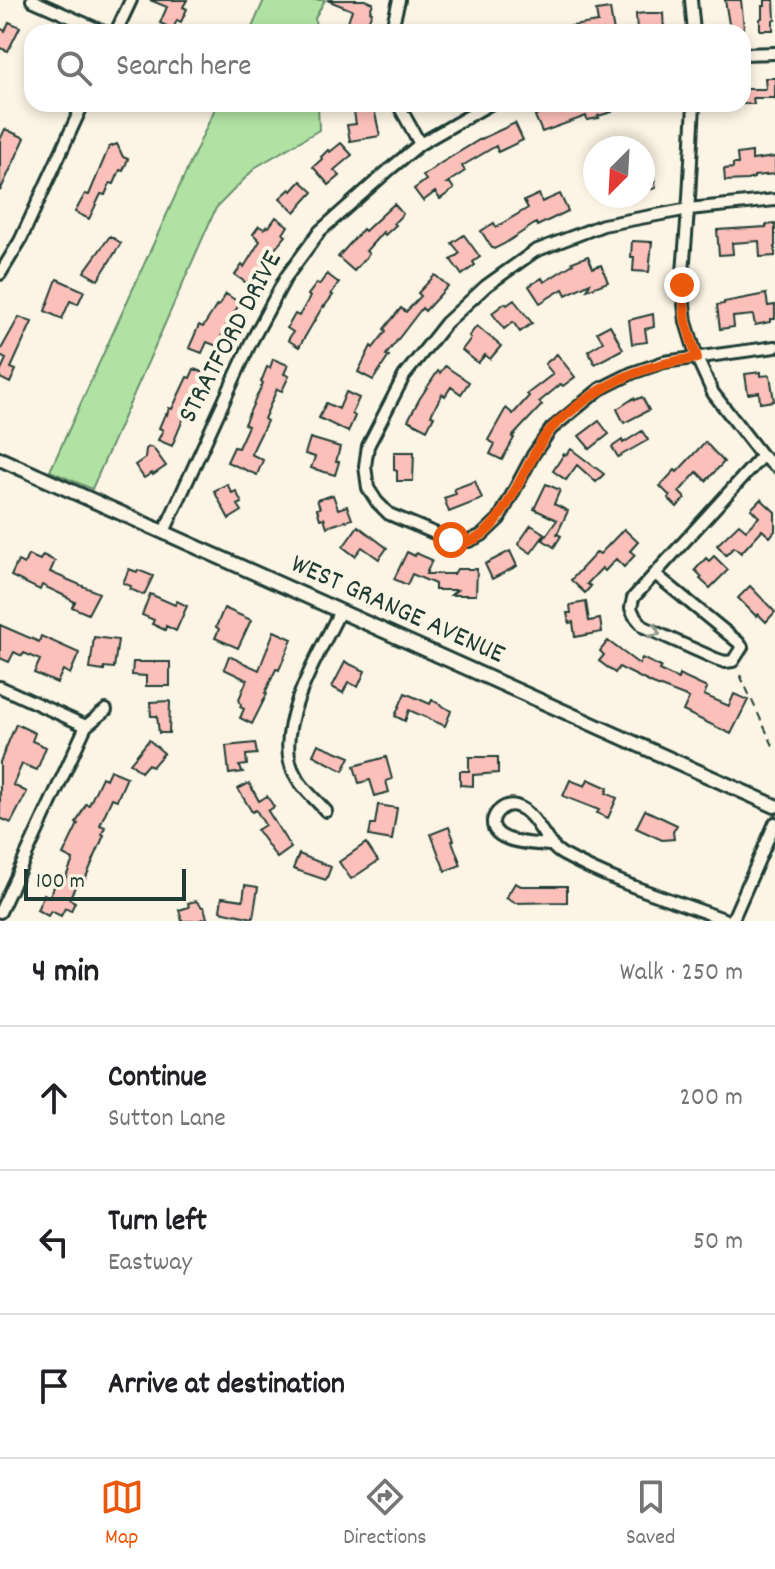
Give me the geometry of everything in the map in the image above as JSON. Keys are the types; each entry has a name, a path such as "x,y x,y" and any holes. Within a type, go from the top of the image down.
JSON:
{"street":[{"path":"32,0 86,24"},
{"path":"120,24 131,0"},
{"path":"393,24 399,0"},
{"path":"691,0 693,24"},
{"path":"751,54 775,53"},
{"path":"0,274 20,241 79,112"},
{"path":"402,112 420,144"},
{"name":"STRATFORD DRIVE","path":"164,532 250,344 286,277 320,231 420,144 476,112"},
{"path":"694,112 682,285 686,322 697,358 713,393 762,456 775,466"},
{"path":"775,200 689,209 603,225 535,251 486,286 446,323 404,376 368,446 365,466 368,488 389,514 451,540 469,541 482,535 499,519 533,455 551,429 600,389 664,362 775,347"},
{"path":"655,574 738,642 742,647 733,661 716,659 644,627 631,608 633,598 762,456"},
{"name":"WEST GRANGE AVENUE","path":"0,459 775,806"},
{"path":"326,811 299,782 290,761 290,721 340,611"},
{"path":"0,687 86,726"},
{"path":"0,912 86,726 106,710"},
{"path":"551,845 519,842 502,836 494,827 493,820 505,806 520,808 560,853 613,878 730,921 775,823"}],"path":[{"path":"740,675 775,750"}],"green space":[{"path":"264,0 325,0 315,18 315,24 254,24"},
{"path":"213,112 318,112 319,130 256,167 216,208 92,489 50,471"}],"building":[{"path":"150,0 187,0 181,22 160,23 167,7"},
{"path":"327,0 365,0 373,3 368,24 348,21 352,10"},
{"path":"725,0 741,0 744,24 729,24"},
{"path":"765,0 774,0 773,30 760,30"},
{"path":"610,9 613,24 585,24 598,22 596,11"},
{"path":"663,13 664,24 637,24 636,14"},
{"path":"9,22 20,27 8,51 0,48 0,28 5,31"},
{"path":"765,78 775,78 775,98 753,98 754,104 751,104 751,89 766,89"},
{"path":"354,112 375,112 380,136 350,141 347,125 356,124"},
{"path":"545,112 612,112 587,120 586,116 542,132 535,116"},
{"path":"515,123 523,140 498,152 496,146 462,166 465,171 447,183 454,189 440,199 435,192 423,201 414,189 426,180 423,176 441,163"},
{"path":"5,129 25,138 0,191 0,140"},
{"path":"341,143 352,155 334,170 340,176 329,185 313,167 328,150 330,152"},
{"path":"117,144 123,157 128,159 114,184 110,183 105,195 101,194 89,219 75,212 85,194 89,195 109,147"},
{"path":"752,152 752,160 775,157 775,174 725,181 724,169 738,164 737,154"},
{"path":"301,181 313,192 295,212 280,198"},
{"path":"539,194 542,202 560,194 568,211 537,226 536,223 504,244 492,248 481,231 494,223 496,227 528,208 524,201"},
{"path":"394,204 403,214 394,223 396,225 385,235 383,232 366,251 369,254 354,271 338,257 363,229 365,231"},
{"path":"276,217 288,226 283,234 286,236 251,286 235,275 242,265 244,267 260,241 253,234 259,226 264,229 269,227"},
{"path":"775,224 775,256 760,257 759,241 732,243 733,254 719,255 717,230"},
{"path":"464,235 480,257 462,275 451,260 460,253 452,243"},
{"path":"110,236 121,243 98,280 84,272"},
{"path":"632,241 652,242 649,272 633,271"},
{"path":"588,256 593,268 601,265 608,282 587,290 590,283 566,295 563,289 540,303 529,286 542,278 544,282 572,262"},
{"path":"327,274 339,283 299,347 288,340 293,332 287,328 295,314 299,316 310,297 308,295"},
{"path":"435,275 448,286 425,311 422,308 386,355 389,356 373,380 358,372 371,346 373,348 386,331 384,329 401,308 406,312"},
{"path":"57,279 84,291 78,304 70,301 62,319 45,311"},
{"path":"226,294 240,303 217,346 207,342 202,353 189,348 199,325 203,327"},
{"path":"766,294 768,306 775,305 775,319 755,325 753,315 733,317 734,327 720,329 717,305"},
{"path":"514,300 532,323 520,332 513,322 504,329 492,313"},
{"path":"653,314 654,327 645,329 647,342 632,344 629,320"},
{"path":"19,317 32,322 11,368 16,370 10,383 0,378 6,359 0,356 0,351"},
{"path":"610,325 623,349 595,364 588,351 603,342 597,332"},
{"path":"477,326 501,346 490,359 485,355 478,363 462,350"},
{"path":"557,354 575,377 539,402 542,405 512,437 502,460 490,454 495,444 488,440 506,408 513,414 529,396 527,394 553,374 545,364"},
{"path":"273,359 288,365 284,374 289,376 282,391 277,389 264,419 267,421 251,454 263,460 257,475 227,462 234,447 238,448 248,426 244,424"},
{"path":"445,366 469,382 461,394 451,387 445,396 442,394 427,430 408,420 438,371 440,373"},
{"path":"194,369 207,374 193,407 189,405 172,446 158,440 163,430 159,428"},
{"path":"761,372 761,376 770,375 774,401 760,403 759,392 748,394 745,374"},
{"path":"346,392 359,398 348,432 319,418 326,403 339,409"},
{"path":"642,397 649,410 624,423 617,409 634,398"},
{"path":"599,421 609,434 590,449 579,436"},
{"path":"642,431 648,440 618,457 612,447"},
{"path":"310,438 340,447 335,475 311,468 315,457 305,454"},
{"path":"705,442 724,462 706,481 697,472 679,492 685,498 677,507 660,486"},
{"path":"149,447 166,466 144,478 135,465 145,458"},
{"path":"571,449 604,474 596,482 577,465 566,480 553,471"},
{"path":"394,452 414,452 413,481 397,481"},
{"path":"475,481 482,499 449,512 444,498 456,494 454,489"},
{"path":"227,484 232,493 236,491 242,503 238,505 242,511 229,519 214,491"},
{"path":"546,484 560,490 554,504 568,511 557,534 561,536 554,547 543,540 557,520 534,509"},
{"path":"333,495 338,509 347,506 352,519 327,527 324,518 320,519 317,500"},
{"path":"761,499 775,512 775,531 770,537 762,530 741,553 734,547 726,555 717,545 739,524 746,530 759,517 751,509"},
{"path":"531,525 545,534 531,553 518,544"},
{"path":"358,526 387,548 379,559 362,547 355,556 343,547"},
{"path":"624,529 638,542 630,551 635,555 624,567 616,559 605,571 602,568 587,584 591,586 585,593 571,580"},
{"path":"510,551 517,566 492,579 485,564"},
{"path":"407,552 432,560 426,574 454,574 457,569 477,569 476,595 451,595 457,590 435,590 435,584 412,574 407,585 394,579"},
{"path":"28,555 40,560 43,555 55,561 50,572 99,593 88,614 72,607 75,602 67,597 42,585 40,590 11,576 18,561 24,564"},
{"path":"714,556 728,570 710,588 695,570 706,558 709,561"},
{"path":"129,569 153,576 144,595 123,583"},
{"path":"750,586 775,612 766,622 738,598"},
{"path":"150,594 175,605 177,601 187,606 176,631 152,624 154,620 142,615"},
{"path":"586,602 589,621 600,619 602,632 575,637 573,622 569,623 567,613 571,613 570,605"},
{"path":"224,608 251,620 238,648 215,638"},
{"path":"0,625 39,642 41,636 79,653 70,674 63,670 57,683 34,673 40,660 14,652 9,662 0,658"},
{"path":"274,631 292,639 252,724 240,718 244,709 240,707 239,699 247,680 224,669 229,656 259,670"},
{"path":"94,637 118,640 114,668 104,667 104,671 90,669"},
{"path":"608,641 639,664 642,658 678,679 679,675 707,688 704,695 729,706 734,694 748,700 731,734 683,711 689,698 619,667 615,673 599,661 604,655 600,651"},
{"path":"133,662 170,662 170,686 146,686 146,676 132,675"},
{"path":"345,662 365,671 358,687 348,682 343,693 332,687"},
{"path":"405,693 430,704 432,700 451,711 445,726 409,710 405,721 395,716"},
{"path":"170,701 169,733 159,733 157,716 151,716 150,702"},
{"path":"16,724 35,733 32,741 46,747 37,770 22,764 13,785 27,792 11,823 0,818 0,762"},
{"path":"149,740 164,753 152,767 148,764 141,772 130,763"},
{"path":"255,743 257,754 246,755 247,765 239,766 243,772 229,774 226,746"},
{"path":"318,744 350,757 343,771 313,755"},
{"path":"386,757 392,779 386,781 389,792 375,796 370,780 359,783 354,766"},
{"path":"469,757 498,757 498,773 473,775 473,786 460,785 460,771 469,771"},
{"path":"110,770 127,777 117,800 112,798 100,825 105,827 104,835 96,854 83,884 78,881 69,899 75,902 71,911 65,908 61,916 51,911 48,916 37,910 44,894 49,897 57,881 63,884 73,860 63,855 76,823 86,804 89,805 102,777 106,779"},
{"path":"588,779 608,788 606,793 617,798 608,818 597,813 599,810 563,796 570,780 585,786"},
{"path":"249,783 259,801 267,796 274,807 268,811 291,848 277,858 257,830 265,825 256,810 252,812 238,789"},
{"path":"378,805 397,808 392,840 369,836 371,824 375,824"},
{"path":"645,810 677,825 673,832 674,839 662,840 636,828"},
{"path":"449,827 461,865 445,871 431,834"},
{"path":"366,843 378,861 351,879 339,862"},
{"path":"299,854 331,867 326,880 293,869"},
{"path":"515,883 521,886 567,886 567,902 515,903 506,898"},
{"path":"245,885 258,887 253,918 220,911 222,897 243,900"},
{"path":"196,901 204,907 207,918 182,921 179,910"}],"route":[{"path":"451,540 469,541 482,535 499,519 533,455 551,429 600,389 664,362 697,358 686,322 682,285"}]}
